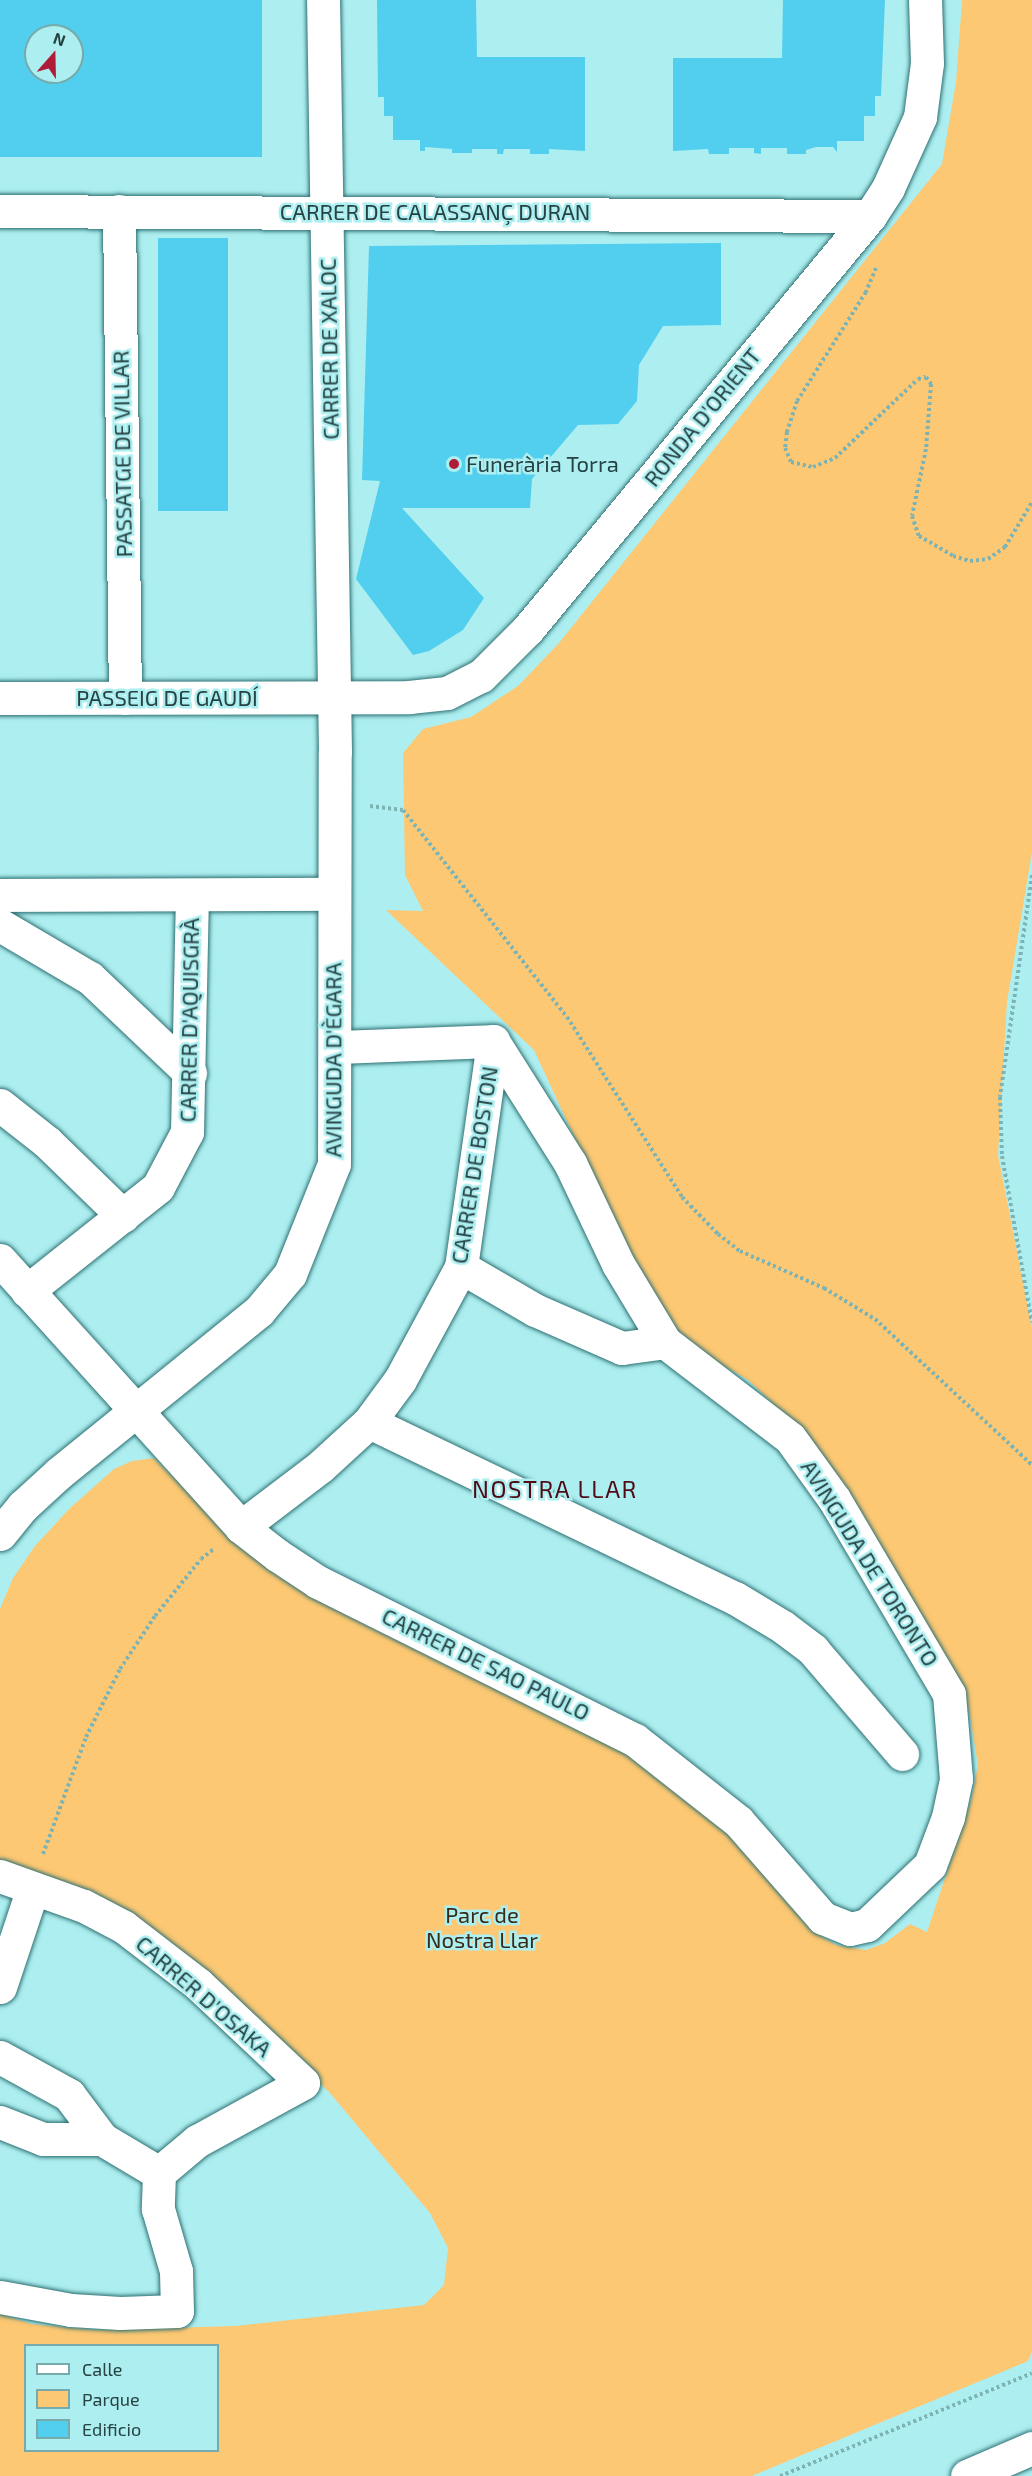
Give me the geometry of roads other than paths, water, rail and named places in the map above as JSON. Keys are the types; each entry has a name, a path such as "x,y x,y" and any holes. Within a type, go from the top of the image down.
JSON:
{"street":[{"name":"CARRER DE XALOC","path":"323,0 334,698"},
{"name":"RONDA D'ORIENT","path":"334,698 447,693 481,676 528,629 870,216 905,157 920,117 927,63 925,0"},
{"name":"CARRER DE CALASSANÇ DURAN","path":"0,211 327,211 870,216"},
{"name":"PASSATGE DE VILLAR","path":"119,211 125,698"},
{"name":"PASSEIG DE GAUDÍ","path":"0,698 334,698"},
{"name":"AVINGUDA D'ÈGARA","path":"0,1534 23,1506 133,1410 259,1311 290,1274 334,1164 336,1047 332,894 334,698"},
{"path":"0,895 332,894"},
{"name":"CARRER D'AQUISGRÀ","path":"27,1291 158,1187 187,1132 192,895"},
{"path":"0,925 90,978 190,1073"},
{"path":"336,1047 493,1041"},
{"name":"CARRER DE BOSTON","path":"241,1527 321,1466 369,1422 400,1380 461,1267 493,1041"},
{"name":"AVINGUDA DE TORONTO","path":"493,1041 570,1163 618,1264 665,1342 790,1438 834,1499 949,1694 956,1779 948,1817 930,1865 867,1924 850,1929 833,1925"},
{"path":"0,1105 54,1149 123,1216"},
{"name":"CARRER DE SAO PAULO","path":"0,1260 241,1527 318,1582 635,1740 738,1821 833,1925"},
{"path":"461,1267 535,1310 622,1348 665,1342"},
{"path":"369,1422 735,1598 783,1627 813,1650 902,1754"},
{"name":"CARRER D'OSAKA","path":"0,1876 84,1906 158,1951 303,2083 197,2141 159,2173"},
{"path":"0,1987 33,1888"},
{"path":"0,2057 69,2095 102,2139 159,2173 158,2208 176,2271 177,2311 71,2310 0,2297"},
{"path":"0,2122 43,2139 102,2139"},
{"path":"968,2476 1032,2448"}],"place":[{"name":"Funerària Torra","path":"454,464"}],"district":[{"name":"NOSTRA LLAR","path":"555,1489"}],"park label":[{"name":"Parc de Nostra Llar","path":"482,1926"}]}
